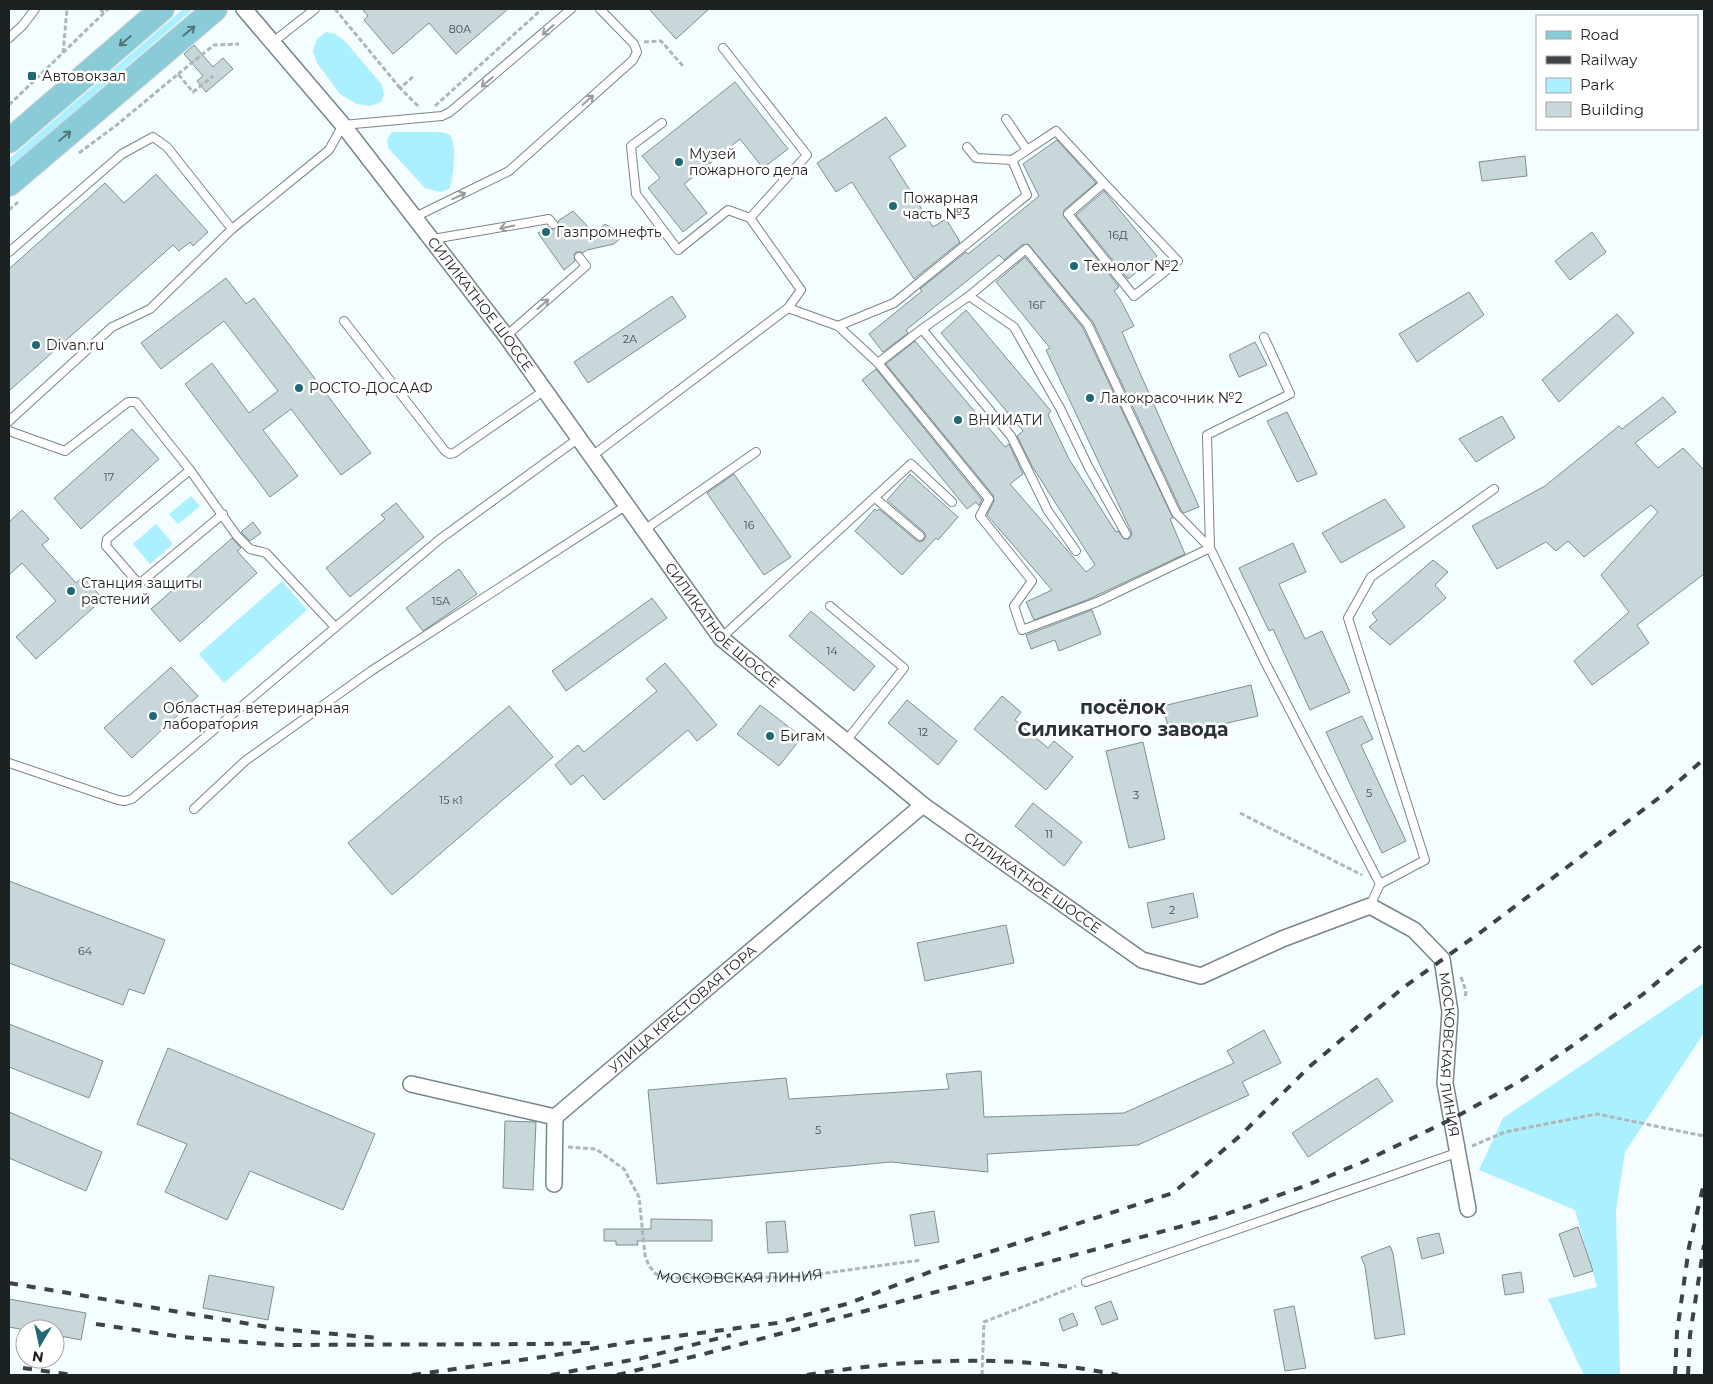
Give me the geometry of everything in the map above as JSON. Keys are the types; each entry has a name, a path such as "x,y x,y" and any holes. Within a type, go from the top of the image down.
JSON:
{"main road":[{"path":"9,141 162,9"},
{"path":"16,191 215,9"}],"street":[{"name":"СИЛИКАТНОЕ ШОССЕ","path":"244,9 343,124 506,336 721,638 922,805 1142,960 1201,976 1282,939 1370,906"},
{"name":"УЛИЦА КРЕСТОВАЯ ГОРА","path":"555,1117 922,805"},
{"name":"МОСКОВСКАЯ ЛИНИЯ","path":"1370,906 1414,930 1442,959 1450,1012 1445,1083 1468,1209"},
{"path":"411,1084 555,1117 554,1184"}],"lane":[{"path":"9,38 23,25 35,9"},
{"path":"273,42 315,9"},
{"path":"9,421 112,327 150,309 232,229 329,150 343,124 442,116 450,112 572,9"},
{"path":"415,217 509,171 633,60 637,52 634,44 600,9"},
{"path":"723,48 807,155 750,218"},
{"path":"1006,119 1027,150"},
{"path":"592,456 788,308 801,290 750,218 728,210 678,250 636,194 631,146 662,123"},
{"path":"967,147 976,158 1012,160 1056,131 1104,182 1178,261 1134,296 1068,214 1104,182"},
{"path":"9,252 122,154 153,137 167,147 232,229"},
{"path":"838,326 894,303 1027,196 1012,160"},
{"path":"433,240 549,219 553,224"},
{"path":"878,363 969,296 1026,249 1088,325 1176,513 1210,548 1265,662 1380,884"},
{"path":"506,336 586,266 579,257"},
{"path":"969,296 1014,327 1060,408 1088,466 1126,534"},
{"path":"788,308 838,326 878,363 989,499 980,516 1032,582 1014,606 1022,630 1097,602 1210,548"},
{"path":"344,320 445,451 450,454 545,390"},
{"path":"922,329 1011,436 1048,511 1076,551"},
{"path":"1210,548 1207,434 1290,394 1264,337"},
{"path":"9,431 65,450 128,402 136,402 224,514 237,536 250,549 266,553 335,627"},
{"path":"9,763 118,800 132,799 440,539 580,438"},
{"path":"644,530 756,452"},
{"path":"721,638 911,464 952,502"},
{"path":"190,470 107,539 106,546 139,584 224,514"},
{"path":"1370,906 1380,884 1425,860 1348,618 1371,577 1494,489"},
{"path":"875,498 920,536"},
{"path":"194,809 245,761 371,671 627,505"},
{"path":"830,606 904,668 846,741"},
{"path":"1086,1282 1459,1152"}],"path":[{"path":"63,54 67,9"},
{"path":"100,9 104,13"},
{"path":"9,105 108,9"},
{"path":"335,9 400,88 427,116 542,9"},
{"path":"73,157 118,124 214,45 239,44"},
{"path":"178,74 193,92 213,76"},
{"path":"400,88 413,77"},
{"path":"9,210 16,191"},
{"path":"1240,813 1380,884"},
{"path":"1459,1152 1505,1132 1597,1114 1704,1136"},
{"name":"МОСКОВСКАЯ ЛИНИЯ","path":"554,1146 596,1149 624,1169 639,1197 645,1255 649,1266 656,1274 668,1278 797,1277 921,1260"},
{"path":"982,1375 984,1322 1086,1282"}],"green space":[{"path":"183,9 191,11 9,168 9,159"},
{"path":"326,32 335,34 345,41 382,85 384,94 381,102 370,106 357,104 340,94 317,63 313,51 317,39"},
{"path":"392,132 442,132 450,135 454,147 454,162 449,189 441,192 425,188 389,149 388,140"},
{"path":"191,496 200,506 178,524 169,514"},
{"path":"156,524 173,544 150,564 133,544"},
{"path":"282,581 307,610 224,683 199,654"},
{"path":"1704,983 1704,1033 1625,1152 1616,1210 1620,1375 1584,1375 1548,1299 1597,1287 1575,1210 1479,1170 1503,1118"}],"building":[{"path":"362,9 508,9 456,54 429,23 393,54 364,20 368,16"},
{"path":"649,9 709,9 676,39"},
{"path":"194,45 213,67 223,58 233,69 206,92 197,81 203,76 184,54"},
{"name":"Музей пожарного дела","path":"735,82 788,149 763,168 740,139 684,184 707,213 683,232 648,188 660,178 642,156"},
{"name":"Пожарная часть №3","path":"886,117 906,146 889,157 933,227 946,219 960,242 914,279 852,182 836,192 817,163"},
{"name":"Технолог №2","path":"1057,140 1096,183 1064,210 1063,215 1119,287 1114,291 1134,326 1122,332 1199,507 1184,513 1093,322 1028,244 1022,245 1004,260 999,255 906,330 908,333 883,352 869,334 922,291 920,289 966,252 968,254 1039,196 1023,164"},
{"path":"1525,156 1527,176 1482,181 1479,162"},
{"path":"156,174 208,232 193,246 190,242 179,251 173,245 9,391 9,269 105,183 124,203"},
{"path":"1104,191 1157,256 1128,279 1076,215"},
{"path":"573,211 594,233 605,224 624,235 614,244 587,250 583,253 576,252 574,255 575,261 564,270 538,233 548,227 556,229 558,221"},
{"path":"1592,232 1606,252 1570,280 1555,261"},
{"path":"1025,257 1083,328 1173,518 1170,519 1185,554 1087,600 1034,620 1026,602 1052,590 987,515 994,501 993,495 886,364 915,341 1005,447 1009,444 1023,474 1010,484 1086,572 1095,565 1032,466 1017,436 1023,431 941,333 966,310 1051,411 1048,415 1069,459 1116,532 1118,531 1124,539 1129,539 1132,535 1131,531 1046,350 1050,348 996,282"},
{"name":"РОСТО-ДОСААФ","path":"226,278 246,304 254,298 371,453 341,475 291,409 263,430 298,476 270,497 185,384 212,363 249,413 278,391 224,321 161,369 141,343"},
{"path":"1469,292 1484,315 1417,362 1399,334"},
{"path":"672,296 686,317 588,383 574,362"},
{"path":"1617,314 1634,333 1559,402 1542,380"},
{"path":"1255,342 1267,365 1239,377 1229,355"},
{"path":"876,369 982,500 979,506 976,502 967,509 862,380"},
{"path":"1663,397 1676,412 1635,443 1658,468 1683,448 1704,470 1704,574 1637,625 1649,643 1592,685 1574,661 1629,612 1601,575 1658,512 1651,505 1584,557 1568,541 1556,551 1546,542 1497,569 1472,526 1545,486 1619,426 1622,429"},
{"path":"1287,412 1317,474 1297,482 1267,421"},
{"path":"1502,416 1515,438 1476,462 1459,439"},
{"path":"132,429 159,459 81,529 54,498"},
{"path":"734,474 791,557 764,575 707,493"},
{"path":"910,474 958,517 938,540 936,538 902,575 855,531 875,509 877,511 879,509 916,540 920,542 924,540 926,536 924,532 887,500"},
{"path":"1385,499 1405,527 1341,563 1322,533"},
{"path":"396,503 424,537 350,597 326,568 385,519 381,515"},
{"name":"Станция защиты растений","path":"22,510 49,539 42,545 76,583 83,577 103,599 36,659 16,637 56,601 22,563 9,575 9,522"},
{"path":"253,522 261,533 250,541 241,532"},
{"path":"232,538 241,548 237,551 257,573 180,642 151,609"},
{"path":"1293,543 1306,572 1279,584 1305,639 1322,631 1350,692 1310,710 1273,629 1269,631 1239,568"},
{"path":"1433,560 1448,572 1435,585 1446,598 1390,645 1369,627 1377,620 1372,613"},
{"path":"459,569 477,594 423,631 406,608"},
{"path":"652,598 667,618 566,691 552,671"},
{"path":"1092,610 1101,634 1059,651 1055,640 1031,649 1026,635"},
{"path":"811,611 875,666 854,691 789,636"},
{"path":"665,663 717,725 697,741 688,730 604,800 583,775 571,785 555,765 578,745 584,752 657,691 646,679"},
{"path":"171,667 198,696 132,758 104,728"},
{"path":"1251,685 1258,716 1170,736 1163,706"},
{"path":"1002,696 1021,712 1015,720 1048,748 1054,741 1073,757 1046,790 974,729"},
{"path":"907,700 957,741 938,765 888,723"},
{"name":"Бигам","path":"760,705 802,737 779,766 737,734"},
{"path":"509,706 553,757 392,895 348,843"},
{"path":"1362,716 1373,739 1361,745 1406,841 1382,853 1326,732"},
{"path":"1143,742 1165,839 1129,848 1106,751"},
{"path":"1033,803 1082,842 1064,866 1015,826"},
{"path":"9,881 165,940 144,994 129,989 123,1005 9,963"},
{"path":"1193,893 1198,917 1152,928 1147,903"},
{"path":"1006,925 1014,963 925,981 917,943"},
{"path":"9,1024 103,1061 89,1098 9,1067"},
{"path":"1264,1030 1281,1063 1242,1082 1249,1095 1138,1145 987,1154 988,1172 891,1162 657,1184 648,1090 786,1078 789,1099 949,1089 946,1074 981,1071 984,1117 1124,1113 1234,1063 1227,1051"},
{"path":"168,1048 375,1134 343,1210 250,1171 227,1220 165,1192 187,1144 137,1124"},
{"path":"1377,1078 1393,1101 1308,1157 1292,1133"},
{"path":"9,1112 102,1152 86,1191 9,1158"},
{"path":"505,1121 536,1122 533,1190 503,1188"},
{"path":"934,1211 939,1242 915,1246 910,1215"},
{"path":"651,1219 712,1220 712,1241 637,1241 638,1245 616,1245 616,1241 604,1241 604,1229 651,1229"},
{"path":"785,1221 788,1252 768,1253 766,1222"},
{"path":"1578,1227 1593,1271 1574,1277 1559,1234"},
{"path":"1439,1233 1444,1253 1422,1259 1417,1238"},
{"path":"1390,1246 1393,1253 1405,1334 1375,1339 1365,1266 1361,1257"},
{"path":"1521,1272 1524,1292 1505,1295 1502,1275"},
{"path":"209,1275 274,1287 268,1320 203,1308"},
{"path":"9,1299 86,1313 81,1340 65,1337 65,1319 15,1319 15,1328 9,1327"},
{"path":"1111,1301 1118,1319 1102,1325 1095,1307"},
{"path":"1294,1306 1306,1368 1285,1371 1274,1310"},
{"path":"1073,1313 1078,1325 1063,1331 1059,1319"}],"railway":[{"path":"412,1375 549,1356 638,1341 777,1323 850,1303 940,1268 1173,1193 1241,1135 1309,1067 1404,987 1481,932 1664,794 1704,759"},
{"path":"617,1375 704,1354 1224,1215 1310,1184 1363,1162 1452,1119 1522,1080 1642,995 1704,943"},
{"path":"1675,1375 1677,1332 1689,1247 1704,1183"},
{"path":"1688,1375 1690,1335 1704,1245"},
{"path":"9,1283 279,1329 378,1338"},
{"path":"96,1324 182,1337 282,1345 595,1343"},
{"path":"551,1375 642,1358 731,1335"},
{"path":"807,1375 885,1365 963,1361 1041,1364 1080,1368 1118,1375"},
{"path":"30,1369 73,1375"}],"place":[{"name":"Автовокзал","path":"32,76"},
{"name":"Музей пожарного дела","path":"679,162"},
{"name":"Пожарная часть №3","path":"893,206"},
{"name":"Газпромнефть","path":"546,232"},
{"name":"Технолог №2","path":"1074,266"},
{"name":"Divan.ru","path":"36,345"},
{"name":"РОСТО-ДОСААФ","path":"299,388"},
{"name":"Лакокрасочник №2","path":"1090,398"},
{"name":"ВНИИАТИ","path":"958,420"},
{"name":"Станция защиты растений","path":"71,591"},
{"name":"Областная ветеринарная лаборатория","path":"153,716"},
{"name":"Бигам","path":"770,736"}],"district":[{"name":"посёлок Силикатного завода","path":"1123,718"}]}
